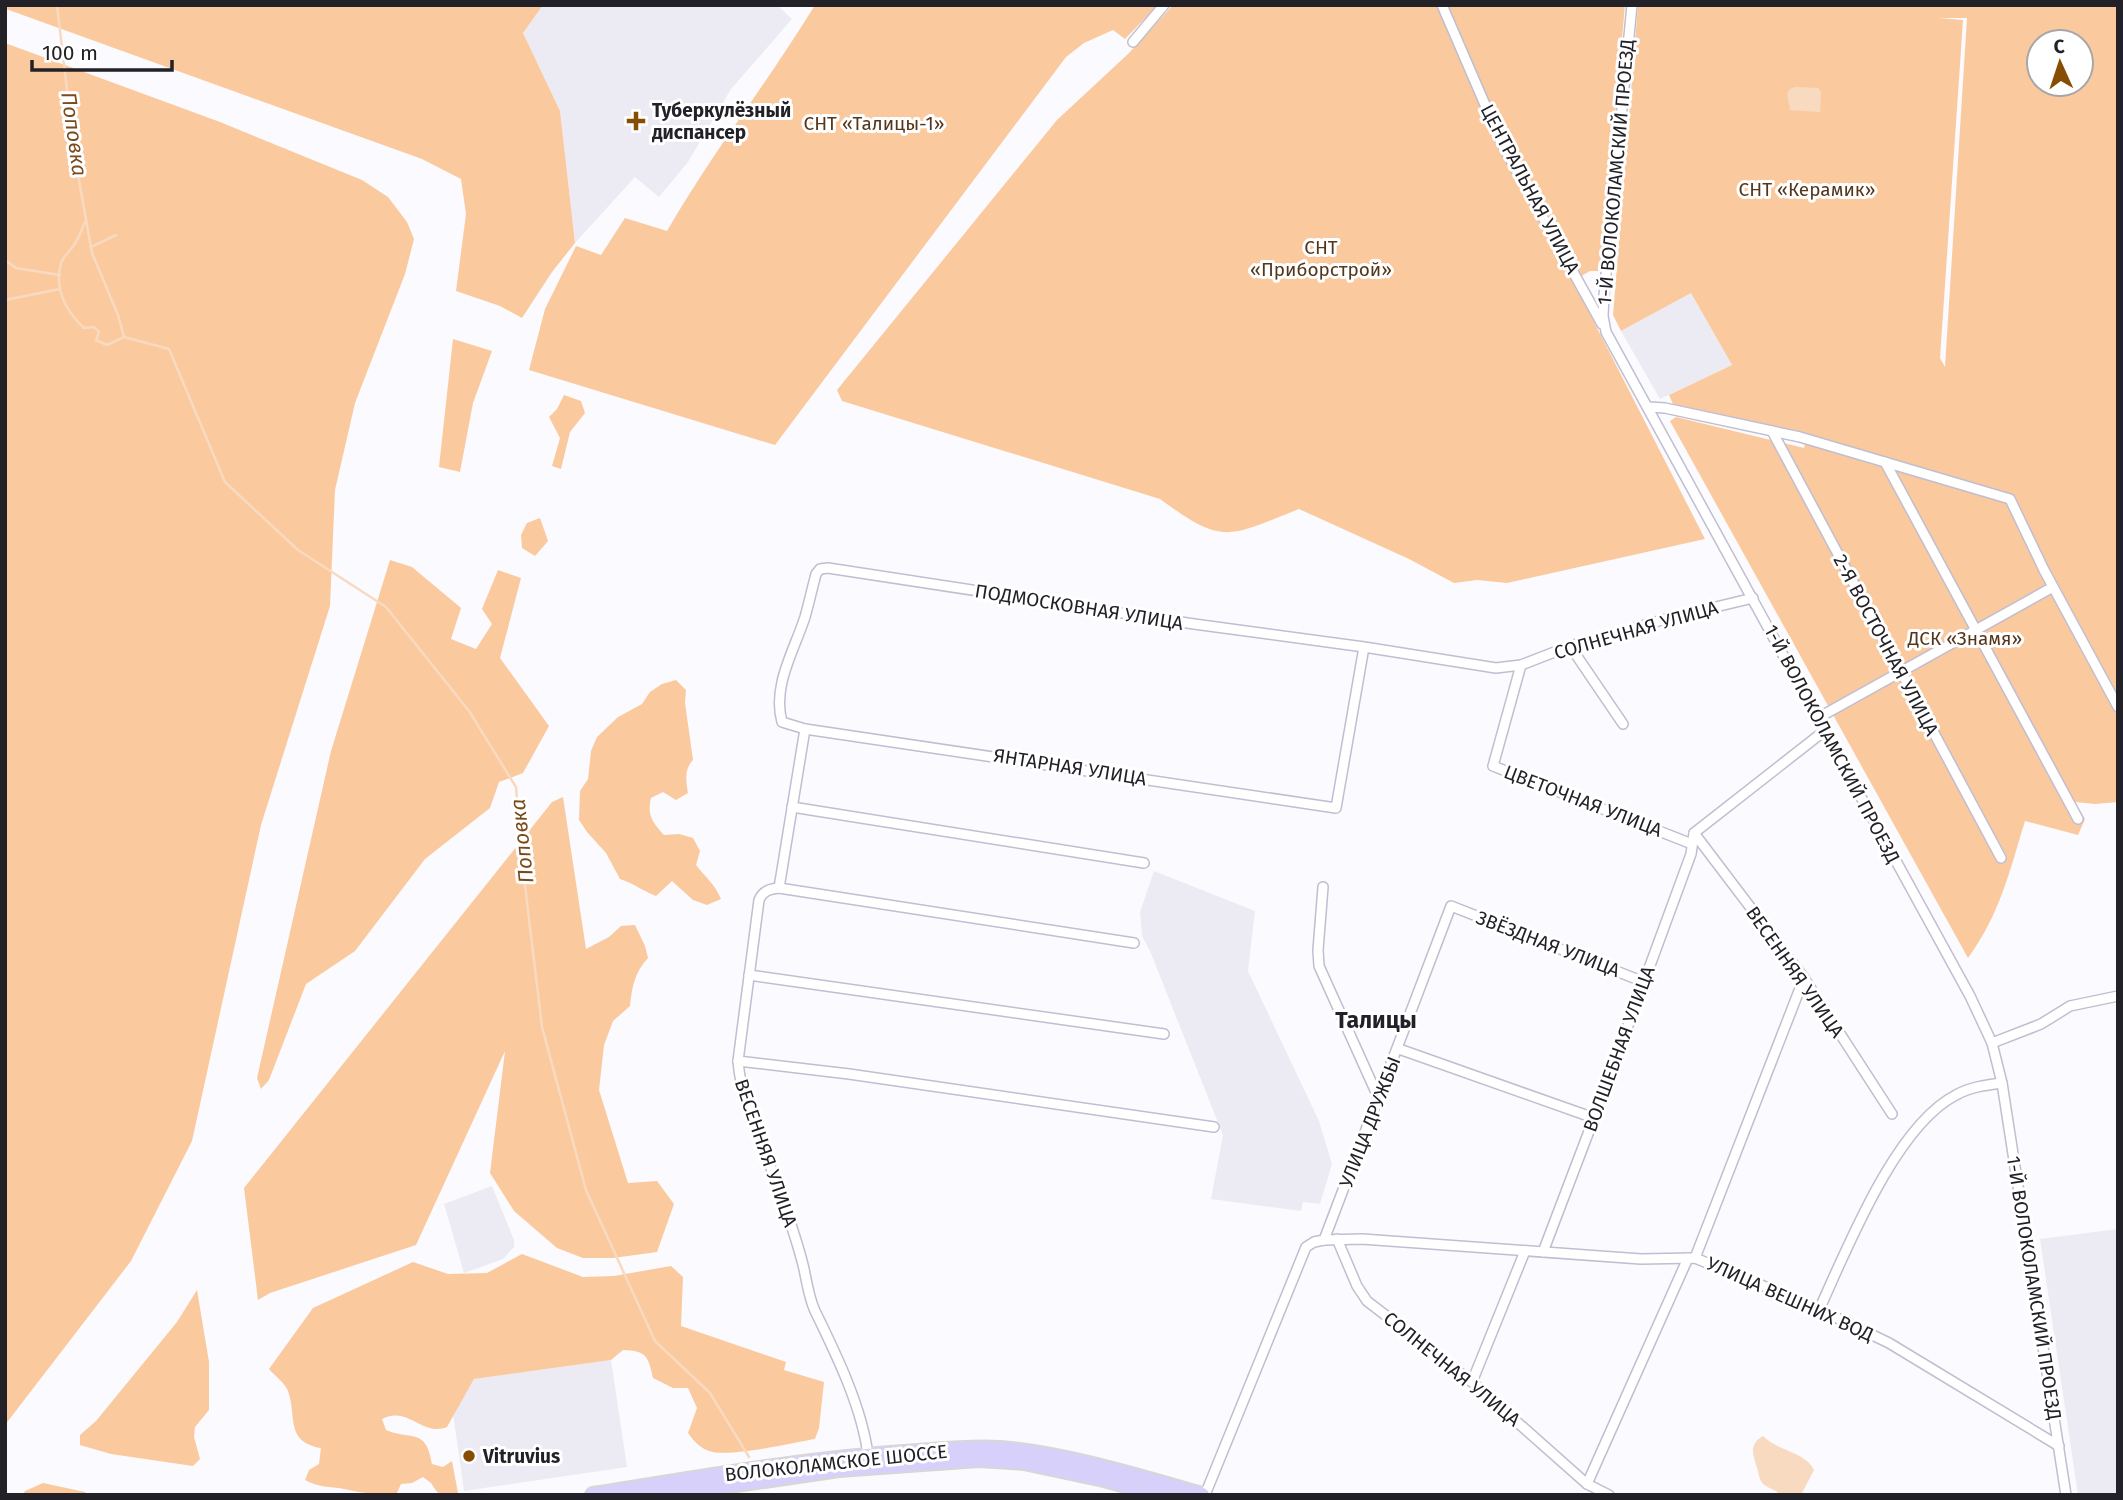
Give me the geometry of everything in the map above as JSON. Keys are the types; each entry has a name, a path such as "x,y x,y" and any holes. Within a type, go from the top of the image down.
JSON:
{"main road":[{"name":"ВОЛОКОЛАМСКОЕ ШОССЕ","path":"593,1495 868,1455 978,1448 1000,1449 1106,1469 1204,1495"},
{"name":"ВОЛОКОЛАМСКОЕ ШОССЕ","path":"662,1495 849,1468 979,1459 1024,1462 1162,1495"}],"street":[{"path":"1133,42 1164,5"},
{"name":"ЦЕНТРАЛЬНАЯ УЛИЦА","path":"1442,5 1502,144 1606,332"},
{"name":"1-Й ВОЛОКОЛАМСКИЙ ПРОЕЗД","path":"1632,5 1604,295 1606,332 1970,996 1992,1043 2002,1083 2066,1495"},
{"path":"1648,407 1665,408 1772,431 2010,499 2053,587 2118,707"},
{"name":"2-Я ВОСТОЧНАЯ УЛИЦА","path":"1772,431 2001,858"},
{"path":"1885,462 2078,820"},
{"name":"ПОДМОСКОВНАЯ УЛИЦА","path":"804,729 782,722 779,695 793,646 805,618 816,574 820,569 828,568 1496,668 1521,665"},
{"path":"1816,719 2053,587"},
{"name":"СОЛНЕЧНАЯ УЛИЦА","path":"1521,665 1570,646 1666,618 1753,598"},
{"path":"1570,646 1623,724"},
{"name":"ЯНТАРНАЯ УЛИЦА","path":"804,729 1336,807 1364,647"},
{"name":"ЦВЕТОЧНАЯ УЛИЦА","path":"1521,665 1493,766 1692,844"},
{"path":"804,729 779,888 1134,943"},
{"path":"1694,833 1823,732"},
{"path":"792,807 1144,863"},
{"name":"ВОЛШЕБНАЯ УЛИЦА","path":"1542,1252 1644,982 1690,854 1694,833"},
{"name":"ВЕСЕННЯЯ УЛИЦА","path":"1694,833 1804,978 1892,1114"},
{"path":"1323,887 1318,950 1320,965 1379,1099"},
{"name":"ВЕСЕННЯЯ УЛИЦА","path":"779,888 762,893 759,900 738,1061 739,1077 745,1101 784,1202 813,1308 827,1333 849,1390 867,1442 868,1455"},
{"name":"ЗВЁЗДНАЯ УЛИЦА","path":"1451,906 1644,982"},
{"name":"УЛИЦА ДРУЖБЫ","path":"1324,1240 1399,1049 1451,906"},
{"path":"749,975 1164,1034"},
{"path":"1587,1484 1691,1258 1804,978"},
{"path":"1992,1043 2041,1024 2070,1006 2118,996"},
{"path":"1399,1049 1594,1118"},
{"path":"738,1061 849,1074 1214,1127"},
{"path":"1819,1310 1863,1214 1894,1158 1924,1121 1954,1095 1977,1087 2002,1083"},
{"name":"СОЛНЕЧНАЯ УЛИЦА","path":"1338,1239 1357,1286 1367,1301 1472,1382 1587,1484 1609,1495"},
{"path":"1204,1495 1307,1247 1324,1240"},
{"name":"УЛИЦА ВЕШНИХ ВОД","path":"1324,1240 1641,1259 1691,1258 1819,1310 1889,1343 2059,1446"},
{"path":"1472,1382 1525,1251"}],"shaded area":[{"name":"Туберкулёзный диспансер","path":"543,5 777,5 792,19 731,89 688,162 659,197 635,177 575,243 560,111 523,33"},
{"path":"1795,87 1818,88 1821,92 1820,112 1790,110 1787,93"},
{"path":"1691,293 1732,365 1660,399 1621,331"},
{"path":"1154,871 1255,911 1248,971 1319,1121 1332,1164 1320,1204 1303,1202 1301,1211 1211,1199 1223,1135 1142,936 1140,912"},
{"path":"492,1186 514,1240 514,1247 503,1259 464,1273 444,1204"},
{"path":"2118,1229 2118,1495 2078,1495 2040,1239"},
{"path":"611,1360 627,1467 464,1491 453,1413 474,1379"},
{"path":"1763,1436 1805,1459 1814,1470 1801,1495 1780,1495 1761,1481 1753,1447"}],"green space":[{"path":"5,5 543,5 523,33 560,111 575,243 522,318 500,306 456,291 466,214 461,179 422,159 6,9"},
{"name":"СНТ «Талицы-1»","path":"815,5 1158,5 1125,39 1113,30 1084,43 1066,57 775,445 529,370 545,309 576,246 601,255 625,218 667,231"},
{"name":"СНТ «Приборстрой»","path":"1173,5 1625,5 1601,271 1590,271 1573,281 1705,539 1507,583 1477,580 1454,583 1409,559 1299,509 1241,531 1213,530 1181,514 1160,499 842,401 837,390 1057,120 1128,54"},
{"path":"1638,5 2118,5 2118,802 2075,802 2085,819 2078,835 2025,821 1996,909 1968,958 1670,421 1676,417 1804,448 1807,433 1673,404 1669,395 1732,365 1691,293 1621,331 1613,315","holes":["1939,18 1967,18 1945,367 1940,358 1963,20"]},
{"path":"5,43 220,122 362,180 388,197 407,222 414,239 405,274 355,403 335,490 330,606 261,825 192,1141 131,1261 5,1425"},
{"path":"453,339 492,351 473,403 460,472 439,467"},
{"path":"564,395 581,401 585,413 570,432 561,469 552,466 560,438 549,417 557,409"},
{"path":"540,518 548,541 535,556 522,548 521,535 527,523"},
{"path":"390,560 412,567 461,608 451,639 476,649 492,624 482,609 498,570 521,578 500,658 549,726 523,773 499,782 490,808 425,859 355,951 306,984 269,1080 261,1089 257,1078 331,751"},
{"path":"676,680 686,690 685,703 693,760 687,771 688,793 676,800 663,792 651,798 650,814 664,835 679,834 693,838 700,851 696,865 721,899 707,905 693,900 672,881 656,896 620,879 606,853 579,820 580,791 588,779 591,751 597,737 618,717 642,704 650,692 662,684"},
{"path":"563,797 586,949 609,937 621,926 635,925 648,958 635,980 630,1006 613,1021 604,1045 599,1090 628,1183 657,1181 674,1204 657,1252 613,1258 583,1258 557,1248 514,1211 490,1173 505,1051 416,1245 270,1293 258,1300 244,1188 552,802"},
{"path":"522,1254 583,1277 614,1276 671,1266 683,1277 681,1326 786,1362 784,1370 824,1382 819,1428 815,1439 731,1453 709,1451 697,1444 688,1433 697,1408 688,1388 673,1388 653,1378 650,1364 642,1353 623,1350 611,1360 474,1379 447,1427 430,1428 400,1416 382,1419 386,1430 422,1440 432,1464 443,1467 452,1461 458,1493 445,1495 437,1492 423,1477 412,1483 401,1484 396,1495 370,1494 305,1480 309,1470 319,1464 321,1448 310,1445 297,1434 288,1391 269,1369 313,1308 413,1262 448,1274 487,1273"},
{"path":"197,1290 209,1362 209,1410 195,1427 194,1437 200,1459 193,1466 111,1454 80,1445 80,1435 96,1421 177,1322"},
{"path":"43,1483 85,1492 88,1495 23,1495 25,1491"}],"waterway":[{"name":"Поповка","path":"57,5 75,158 92,253 118,315 124,337 169,349 225,482 298,550 386,607 469,711 516,787 542,1027 586,1190 655,1341 710,1393 749,1457"},
{"name":"Поповка","path":"86,220 76,242 61,263 60,291 67,307 84,328 94,327 99,332 96,340 107,345 124,337"},
{"path":"91,247 116,235"},
{"path":"5,260 16,268 60,275"},
{"path":"5,300 60,289"}],"place":[{"name":"Туберкулёзный диспансер","path":"636,121"},
{"name":"Vitruvius","path":"469,1456"}],"district":[{"name":"Талицы","path":"1376,1020"}],"park label":[{"name":"СНТ «Керамик»","path":"1807,189"},
{"name":"ДСК «Знамя»","path":"1965,638"}]}
